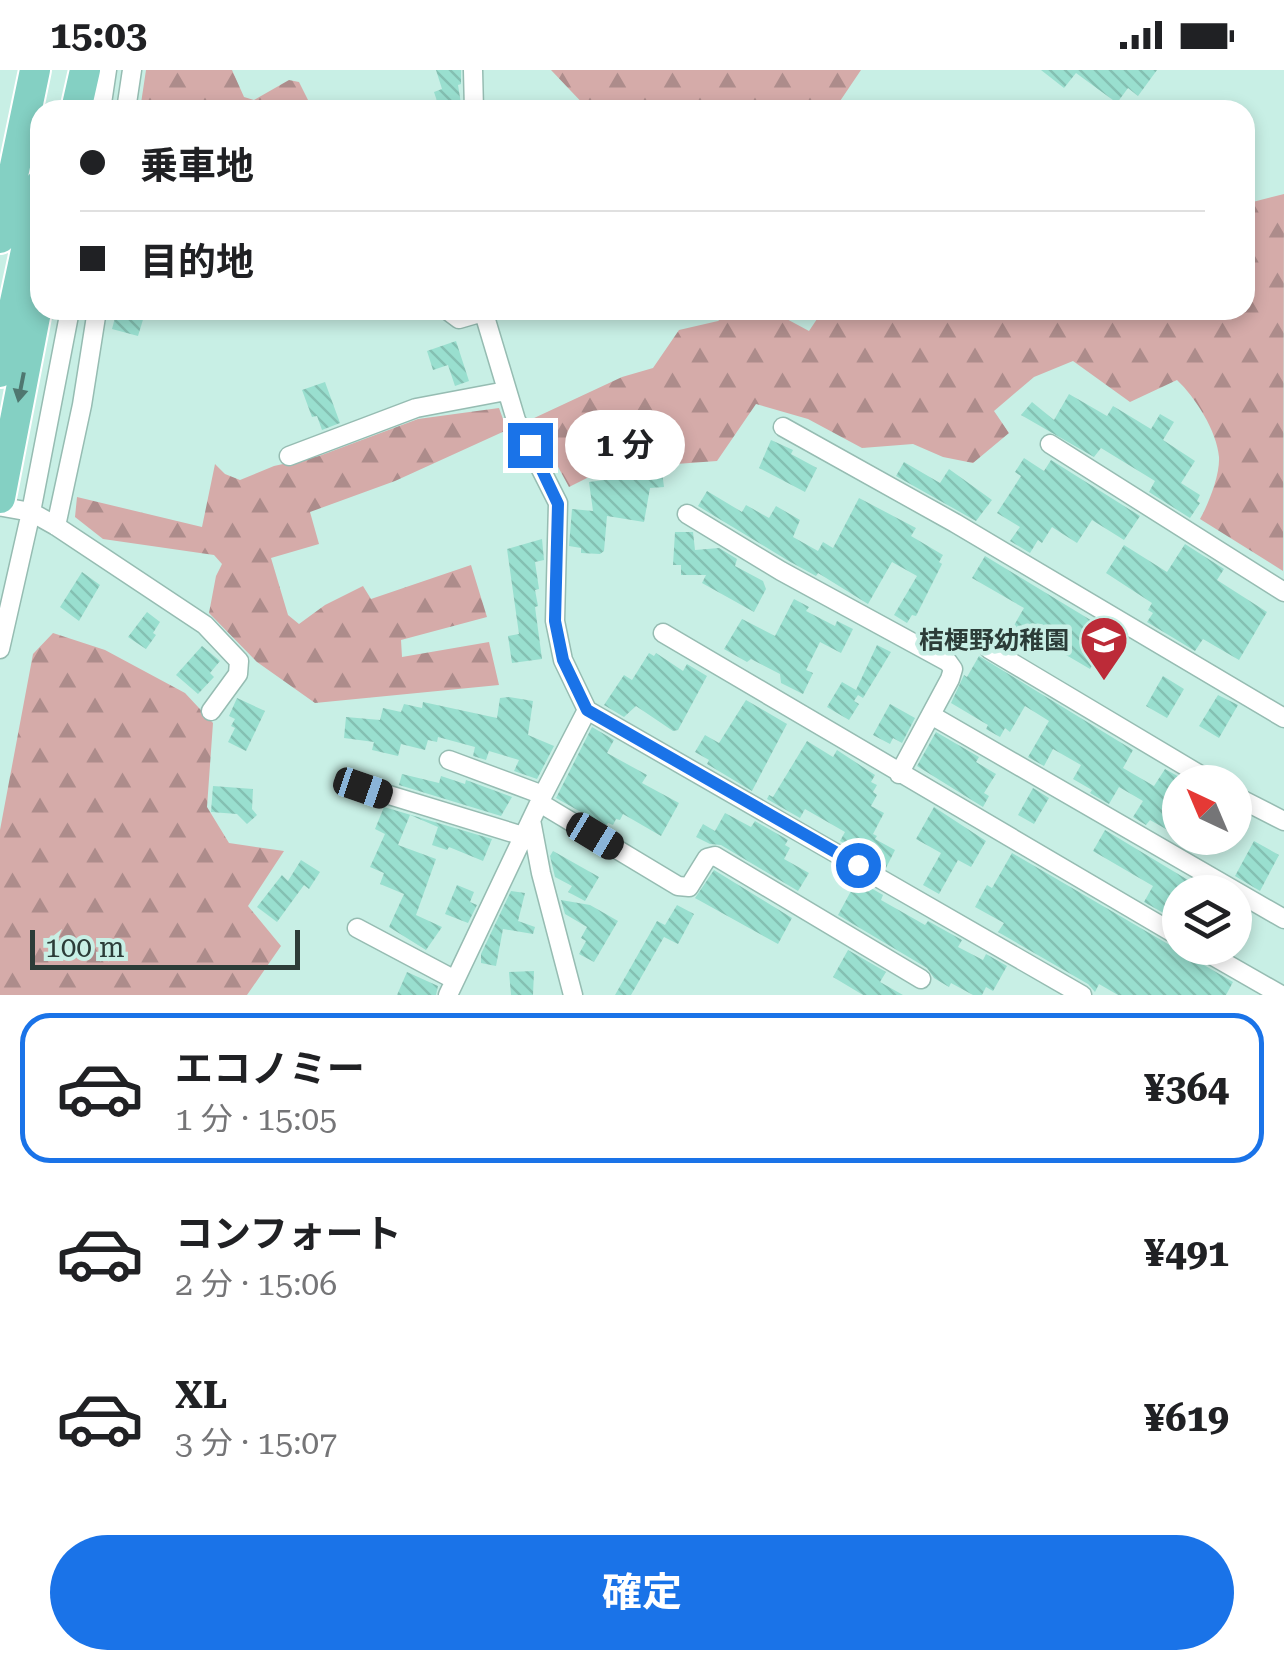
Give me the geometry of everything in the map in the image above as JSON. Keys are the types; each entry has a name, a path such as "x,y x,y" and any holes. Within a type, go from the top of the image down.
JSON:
{"main road":[{"path":"0,142 15,70"},
{"path":"0,238 35,70"},
{"path":"57,100 63,70"},
{"path":"78,100 84,70"},
{"path":"0,372 30,232"},
{"path":"2,502 35,320"}],"street":[{"path":"102,100 107,70"},
{"path":"128,100 132,70"},
{"path":"472,70 474,100"},
{"path":"0,649 68,320"},
{"path":"56,526 95,320"},
{"path":"486,320 516,420 558,504 555,621 563,660 587,710 1082,995"},
{"path":"289,456 416,408 506,391"},
{"path":"783,427 955,523 1284,718"},
{"path":"1050,444 1284,592"},
{"path":"2,502 56,526 205,625 238,661 238,674 211,711"},
{"path":"687,514 781,571 948,662 954,669 900,774"},
{"path":"664,633 1162,926"},
{"path":"989,650 1183,765"},
{"path":"357,928 451,987 587,710"},
{"path":"931,715 1284,919"},
{"path":"449,760 534,813 678,886 689,887 706,858 715,856 921,979"},
{"path":"363,788 534,813"},
{"path":"1252,805 1284,821"},
{"path":"534,813 541,873 573,995"},
{"path":"1229,965 1281,995"}],"green space":[{"path":"146,70 232,70 244,97 254,100 142,100"},
{"path":"551,70 861,70 841,100 580,100"},
{"path":"289,80 299,82 308,100 254,100"},
{"path":"1284,194 1283,571 1200,519 1216,480 1219,457 1204,415 1177,380 1130,402 1073,361 1034,377 994,411 1009,433 973,463 943,457 913,444 862,448 808,419 756,404 717,461 676,464 643,450 569,487 532,419 622,377 653,368 679,330 719,320 789,320 809,331 816,320 1255,320 1255,201"},
{"path":"499,408 507,430 395,481 310,512 319,544 271,558 288,615 299,624 325,605 363,586 371,599 471,565 487,617 401,640 402,657 489,642 499,685 315,703 257,662 209,613 222,564 214,555 103,539 75,517 77,497 202,527 215,464 225,474 240,480 418,419"},
{"path":"53,633 105,650 185,693 213,723 207,807 229,843 284,851 248,906 281,946 247,995 0,995 0,830 33,654"}],"building":[{"path":"436,70 461,70 460,100 437,100 434,92 442,89"},
{"path":"1041,70 1157,70 1138,96 1128,88 1119,100 1113,100 1076,73 1064,88"},
{"path":"114,320 143,320 138,336 112,329"},
{"path":"456,341 469,381 455,386 448,365 433,370 427,351"},
{"path":"325,382 340,423 322,430 317,416 312,417 302,390"},
{"path":"1069,394 1107,416 1113,406 1151,429 1160,414 1174,422 1163,440 1195,461 1181,483 1200,495 1200,503 1190,518 1149,492 1155,481 1101,448 1094,457 1021,415 1032,402 1054,420"},
{"path":"771,440 817,468 805,492 759,468"},
{"path":"1024,458 1044,471 1051,460 1140,516 1124,540 1092,520 1077,543 1052,527 1030,553 1010,541 1020,527 997,513 1021,476 1015,472"},
{"path":"904,462 940,483 949,469 992,500 976,521 896,476"},
{"path":"662,472 664,487 650,488 644,522 607,516 604,551 600,554 581,553 581,548 569,546 572,509 593,511 589,482"},
{"path":"707,491 742,512 746,505 769,518 776,506 800,520 793,537 818,551 823,542 833,548 859,498 916,528 911,536 943,555 939,562 942,564 916,616 912,615 907,623 894,615 917,576 892,562 868,604 698,506"},
{"path":"675,532 693,532 695,550 719,548 737,559 735,566 763,581 766,589 754,612 702,583 706,575 681,575 681,565 673,565"},
{"path":"542,539 544,560 535,562 539,589 535,590 535,607 542,659 512,663 508,636 519,634 507,549"},
{"path":"1185,544 1224,569 1217,580 1267,612 1239,660 1203,639 1195,651 1147,622 1153,613 1148,610 1152,603 1106,573 1124,545 1167,572"},
{"path":"985,556 1112,633 1090,669 1027,632 1016,650 991,637 996,627 1009,634 1024,608 972,578"},
{"path":"82,572 100,585 79,621 60,607"},
{"path":"794,599 809,607 806,611 835,626 837,621 853,629 841,653 820,642 806,670 813,673 803,694 781,683 780,674 724,649 742,619 775,636"},
{"path":"147,612 160,622 146,649 128,637"},
{"path":"877,645 891,652 863,698 858,695 854,701 859,704 849,720 827,707 842,682 856,690"},
{"path":"202,646 220,661 210,673 214,677 198,694 176,675"},
{"path":"649,653 656,653 683,671 687,664 707,676 678,730 673,731 636,706 624,717 604,705 624,675 632,680"},
{"path":"979,656 1133,750 1123,768 1154,786 1162,774 1162,827 1150,820 1146,825 1133,817 1143,801 1119,787 1109,804 1090,793 1092,790 1073,779 1081,765 1053,749 1044,766 1028,757 1049,721 1025,706 1010,732 1005,728 1000,737 986,729 988,725 951,703 964,675 967,677"},
{"path":"1163,676 1184,689 1167,718 1146,706"},
{"path":"1218,695 1238,705 1219,738 1199,726"},
{"path":"237,698 265,711 246,751 228,742 235,728 231,726 235,719 229,716"},
{"path":"500,698 533,701 528,735 554,746 537,779 514,771 519,760 489,751 486,760 473,756 475,747 438,737 437,742 428,740 425,750 401,744 398,756 372,750 374,742 344,738 346,717 380,720 383,708 401,712 404,704 422,708 423,702 497,718"},
{"path":"746,700 787,724 752,791 707,764 709,760 695,752 705,735 719,743"},
{"path":"890,704 915,718 902,743 893,738 890,744 873,735"},
{"path":"592,727 614,740 607,753 647,775 642,783 679,803 661,836 623,814 613,825 606,826 556,798"},
{"path":"936,732 979,757 976,762 996,774 984,793 989,796 983,807 917,766"},
{"path":"807,741 833,757 837,750 875,775 871,782 877,785 873,792 877,795 871,806 884,813 873,834 895,850 886,868 840,841 845,832 805,809 800,818 767,799 769,795 773,797"},
{"path":"402,774 439,783 441,776 465,784 466,780 512,797 501,816 399,785"},
{"path":"213,786 253,789 252,809 257,815 247,824 237,814 211,812"},
{"path":"1033,788 1049,798 1034,824 1018,815"},
{"path":"384,807 492,839 483,861 449,847 447,850 432,845 438,827 410,815 398,845 436,859 416,915 442,927 426,950 389,927 404,894 380,884 384,873 370,867 385,834 375,829"},
{"path":"934,807 986,841 971,867 958,860 939,894 923,885 941,853 916,839"},
{"path":"725,813 751,827 755,821 788,840 785,845 790,848 784,859 809,873 798,891 721,845 696,837 703,824 715,831"},
{"path":"1105,830 1180,875 1162,875 1162,912 1144,902 1153,886 1093,851"},
{"path":"1254,841 1279,855 1260,891 1252,886 1252,875 1236,875 1246,855 1252,855"},
{"path":"553,851 599,877 585,901 568,892 572,886 555,877 550,856"},
{"path":"1012,853 1162,941 1162,965 1204,965 1233,982 1226,995 1118,995 1099,984 1095,992 1088,984 998,932 1004,923 975,907 987,885 992,888"},
{"path":"301,860 320,872 309,889 304,885 277,922 257,907 282,875 288,881"},
{"path":"714,870 792,918 778,944 695,898"},
{"path":"857,880 883,895 881,900 962,940 958,947 983,960 986,954 1007,966 993,991 986,987 982,995 973,995 951,983 949,987 927,968 838,915"},
{"path":"457,885 474,892 470,902 477,905 468,923 445,914"},
{"path":"511,891 525,893 518,921 535,927 533,934 503,929 496,966 481,963 481,954"},
{"path":"561,900 590,905 618,921 594,962 579,954 586,941 581,938 587,927 565,914"},
{"path":"677,905 694,914 678,944 664,937 631,995 615,995 657,921 665,925"},
{"path":"848,950 886,972 880,982 903,995 863,995 833,977"},
{"path":"534,971 533,995 511,995 509,972"},
{"path":"407,972 438,986 436,995 397,995"}],"place":[{"name":"桔梗野幼稚園","path":"1104,682"}],"route":[{"path":"530,445 558,504 555,621 563,660 587,710 858,865"}]}
